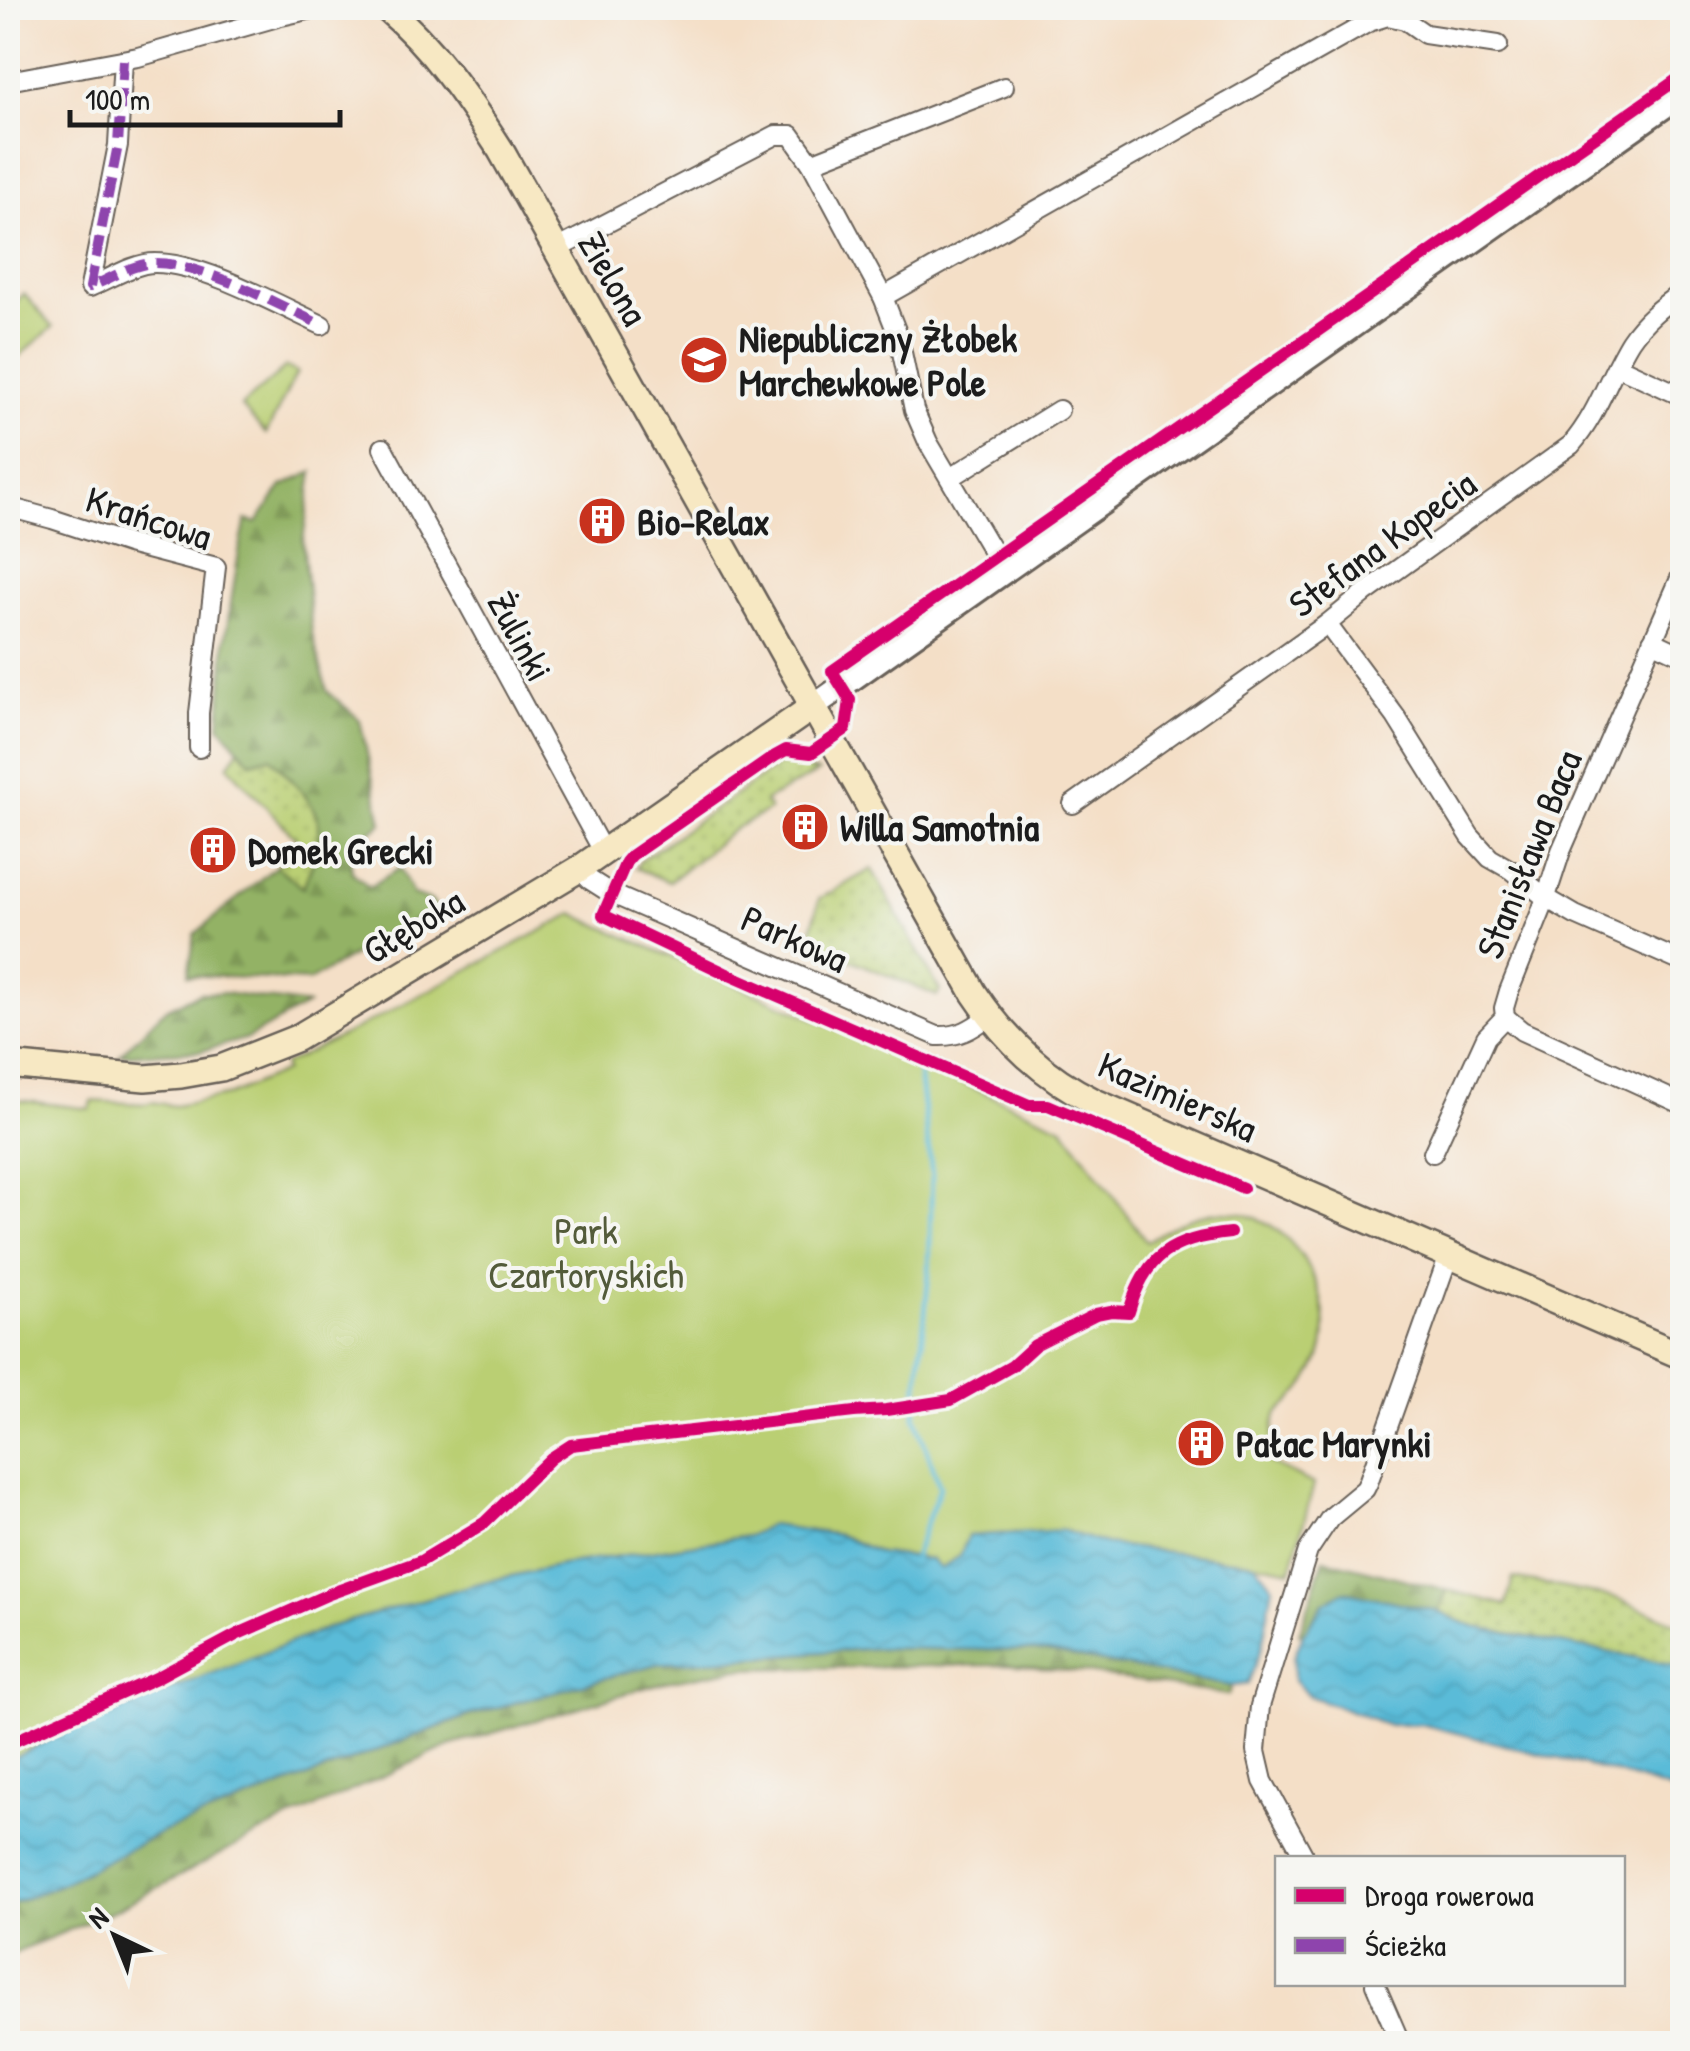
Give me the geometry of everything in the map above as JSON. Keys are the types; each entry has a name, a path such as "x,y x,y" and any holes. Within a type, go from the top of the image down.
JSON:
{"main road":[{"name":"Zielona","path":"386,8 450,74 500,150 811,708"},
{"name":"Głęboka","path":"8,1065 145,1078 181,1076 221,1068 297,1038 579,870 811,708"},
{"name":"Kazimierska","path":"811,708 989,1016 1021,1052 1067,1088 1682,1356"}],"street":[{"path":"8,81 122,60 287,12 317,8"},
{"path":"883,297 1369,22 1388,16 1406,20 1425,34 1498,45"},
{"path":"122,60 118,144 90,287 152,262 186,267 322,325"},
{"path":"811,163 1004,86"},
{"path":"811,708 1682,94"},
{"path":"556,250 776,136 791,135 811,163 883,297 899,338 914,410 928,442 1004,571"},
{"name":"Stefana Kopecia","path":"1073,804 1572,445 1585,430 1642,324 1682,292"},
{"path":"1617,366 1682,396"},
{"path":"950,478 1058,410"},
{"name":"Żulinki","path":"383,448 604,853"},
{"name":"Krańcowa","path":"8,507 216,567 199,713 199,748"},
{"name":"Stanisława Baca","path":"1433,1154 1486,1037 1505,1016 1509,990 1546,898 1560,851 1682,574"},
{"path":"1327,624 1490,858 1575,915 1682,962"},
{"path":"1652,642 1682,655"},
{"name":"Parkowa","path":"579,870 612,894 937,1036 953,1036 989,1016"},
{"path":"1505,1016 1522,1032 1682,1104"},
{"path":"1304,1856 1263,1781 1256,1751 1260,1706 1308,1550 1330,1518 1368,1483 1449,1255"},
{"path":"1376,1986 1400,2044"}],"green space":[{"path":"24,294 53,327 8,366 8,308"},
{"path":"286,367 297,372 266,434 241,406"},
{"path":"313,472 303,541 312,634 327,691 360,720 382,823 349,849 352,872 369,887 400,868 413,895 432,901 436,908 309,981 188,975 195,934 276,866 303,888 316,850 317,818 300,789 270,757 251,762 220,726 225,640 246,520 257,523 282,486"},
{"path":"239,748 251,762 270,756 313,808 319,827 318,842 303,888 276,866 300,843 228,766"},
{"path":"783,762 818,772 765,801 770,810 736,828 669,882 636,868 641,860"},
{"path":"872,869 940,991 937,996 809,942 819,899"},
{"name":"Park Czartoryskich","path":"573,914 1063,1127 1147,1242 1185,1220 1227,1212 1256,1218 1290,1241 1314,1278 1325,1321 1324,1342 1316,1367 1300,1391 1277,1414 1274,1426 1270,1463 1314,1484 1291,1570 1105,1544 1062,1530 960,1556 941,1569 930,1559 879,1553 839,1535 770,1525 748,1536 562,1565 479,1583 333,1626 85,1723 8,1760 8,1099 90,1109 92,1101 175,1106 230,1095 285,1071 283,1065"},
{"path":"200,993 307,1005 248,1038 201,1051 120,1055 164,1010"},
{"path":"1324,1559 1447,1590 1438,1612 1344,1592 1323,1604 1303,1634 1299,1633"},
{"path":"1513,1578 1616,1598 1682,1625 1682,1666 1474,1627 1438,1612 1447,1590 1506,1605"},
{"path":"878,1648 1043,1651 1231,1686 1228,1695 1081,1672 1004,1665 736,1669 661,1683 449,1746 274,1826 115,1910 8,1956 8,1905 61,1884 159,1833 471,1715 656,1664"}],"water":[{"path":"770,1525 839,1535 879,1553 930,1559 941,1569 960,1556 968,1536 1062,1530 1105,1544 1255,1563 1273,1586 1262,1647 1248,1684 1231,1686 1043,1651 878,1648 656,1664 470,1715 160,1833 61,1884 8,1905 8,1760 85,1723 333,1626 479,1583 562,1565 748,1536"},
{"path":"1344,1591 1433,1610 1474,1627 1682,1666 1682,1794 1616,1773 1421,1724 1389,1725 1309,1696 1294,1681 1294,1657 1303,1634 1323,1604"}],"waterway":[{"path":"914,1557 940,1487 915,1416 929,1272 932,1175 918,1065"}],"marked path":[{"path":"123,60 118,145 90,287 139,266 174,265 240,286 322,325"}],"cycle path":[{"path":"1243,1188 1048,1105 1029,1105 725,973 603,915 632,855 775,756 786,750 811,753 846,729 850,700 832,671 1682,76"},
{"path":"8,1744 156,1678 238,1634 329,1594 421,1561 484,1523 551,1458 571,1445 951,1400 1012,1366 1035,1345 1096,1314 1129,1312 1153,1263 1177,1245 1230,1233"}],"place":[{"name":"Niepubliczny Żłobek Marchewkowe Pole","path":"704,360"},
{"name":"Bio-Relax","path":"602,521"},
{"name":"Willa Samotnia","path":"805,827"},
{"name":"Domek Grecki","path":"213,850"},
{"name":"Pałac Marynki","path":"1201,1443"}]}
